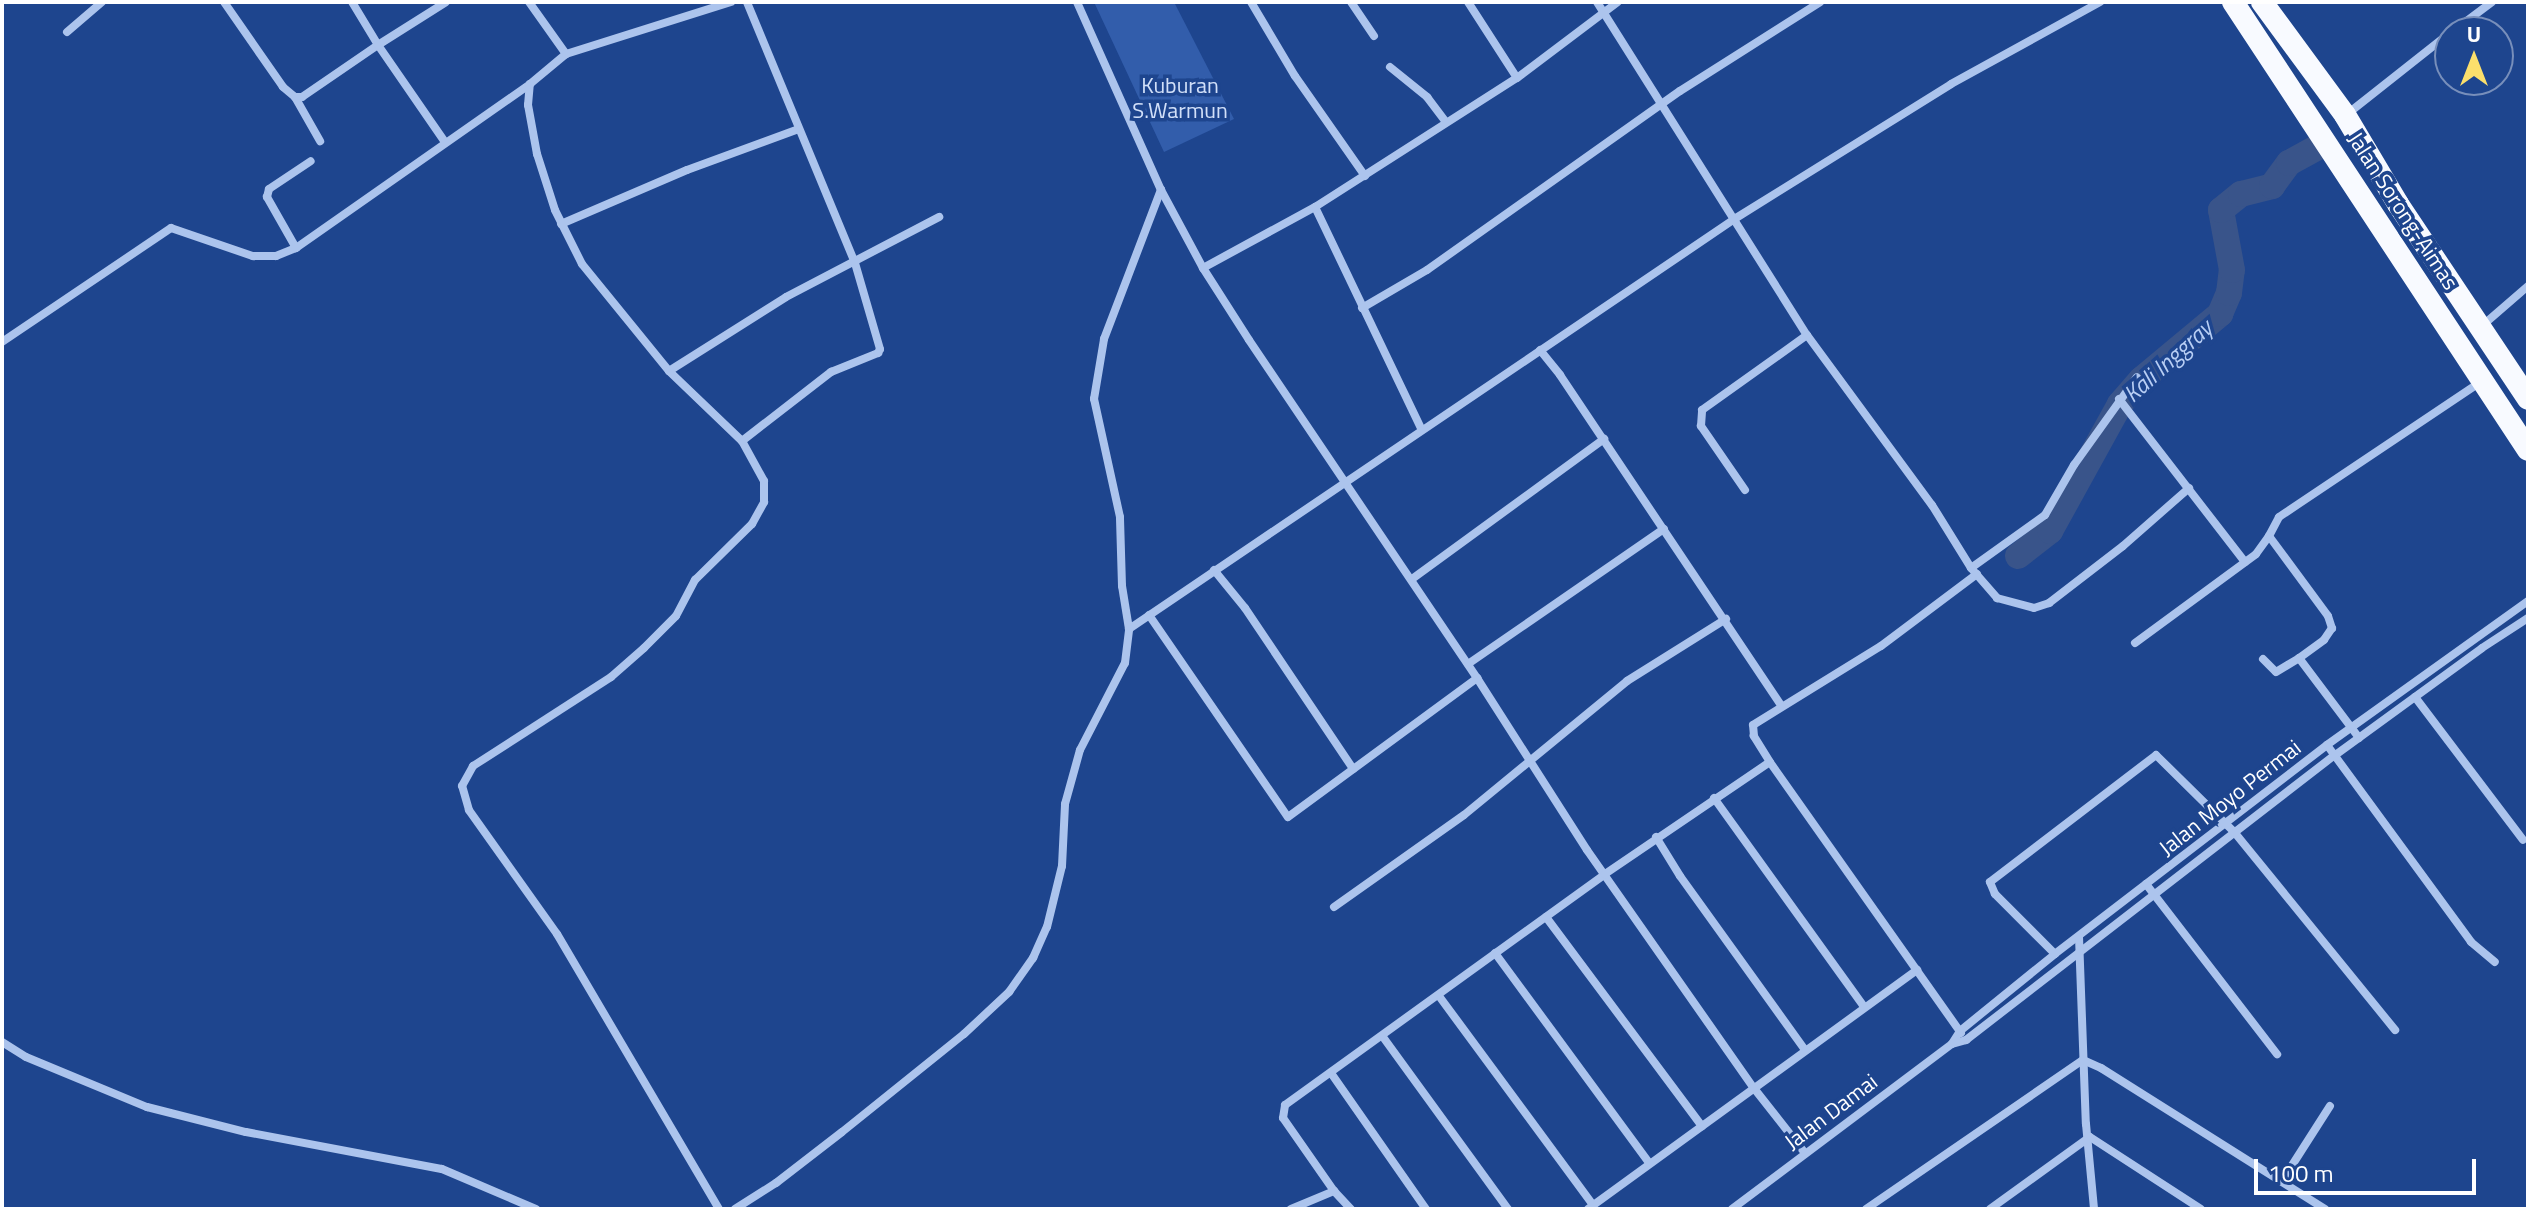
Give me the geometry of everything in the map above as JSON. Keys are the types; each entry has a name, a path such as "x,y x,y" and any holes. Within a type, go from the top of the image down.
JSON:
{"highway":[{"name":"Jalan Sorong-Aimas","path":"2233,2 2528,450"},
{"name":"Jalan Sorong-Aimas","path":"2262,2 2345,115 2398,204 2528,399"}],"street":[{"path":"67,32 102,2"},
{"path":"224,2 283,87 295,97 320,141"},
{"path":"352,2 445,142"},
{"path":"295,97 302,97 446,2"},
{"path":"529,2 566,54"},
{"path":"2,342 171,228 253,256 276,256 296,248 530,84 566,54 731,2"},
{"path":"742,441 831,372 878,353 877,335 855,263 747,2"},
{"path":"1077,2 1161,190 1203,268 1605,874 1753,1087 1805,1153"},
{"path":"1251,2 1295,76 1365,176"},
{"path":"1351,2 1374,36"},
{"path":"1468,2 1517,78"},
{"path":"1597,2 1807,335 1932,505 1974,571 1997,598 2040,607 2123,546 2189,488"},
{"path":"1203,268 1365,176 1445,121 1517,78 1618,2"},
{"path":"1362,308 1427,270 1663,103 1820,2"},
{"path":"1129,629 1736,218 1951,84 2100,2"},
{"path":"2473,16 2492,2"},
{"path":"2345,115 2434,46"},
{"path":"1390,67 1427,97 1445,121"},
{"path":"530,84 533,136 561,224 582,264 669,371 742,441 754,459 766,491 752,524 695,580 676,616 644,648 611,677 473,766 462,786 469,810 557,934 719,1209"},
{"path":"561,224 687,170 799,129"},
{"path":"296,248 267,197 269,189 311,161"},
{"path":"735,1209 787,1174 964,1034 1009,992 1033,958 1047,927 1059,877 1065,804 1080,750 1125,663 1129,629 1122,586 1120,517 1094,399 1104,339 1161,190"},
{"path":"1315,207 1422,430"},
{"path":"669,371 786,297 939,217"},
{"path":"2482,326 2528,286"},
{"path":"1745,490 1701,426 1702,410 1807,335"},
{"path":"1540,350 1604,439 1781,705"},
{"path":"1952,1044 1966,1040 1770,762 1754,736 1753,725 1881,646 2045,515 2137,377"},
{"path":"2135,643 2256,554 2279,517 2483,380"},
{"path":"2120,400 2130,409 2245,562"},
{"path":"1412,579 1604,439"},
{"path":"1468,664 1664,529"},
{"path":"2263,659 2276,672 2324,640 2332,628 2328,616 2269,536"},
{"path":"1214,570 1245,608 1353,769"},
{"name":"Jalan Moyo Permai","path":"1952,1044 1960,1031 2055,954 2350,727 2528,601"},
{"path":"1149,615 1288,817 1477,678"},
{"name":"Jalan Moyo Permai","path":"1966,1040 2334,756 2528,618"},
{"path":"1334,907 1464,815 1532,761 1573,722 1627,681 1726,619"},
{"path":"2299,658 2359,738"},
{"path":"2415,697 2523,840"},
{"path":"2327,745 2471,942 2495,962"},
{"path":"2055,954 1990,887 1993,878 2156,755 2235,833 2395,1030"},
{"path":"1351,1209 1334,1191 1282,1112 1285,1105 1656,837 1770,762"},
{"path":"1714,798 1864,1007"},
{"path":"1656,837 1805,1050"},
{"path":"2146,884 2277,1054"},
{"path":"1546,917 1702,1126"},
{"path":"2079,937 2083,1060 2094,1209"},
{"path":"1495,953 1649,1163"},
{"path":"1439,996 1591,1207 1917,970"},
{"path":"1383,1037 1508,1209"},
{"path":"2,1042 26,1057 147,1107 246,1132 442,1169 536,1209"},
{"name":"Jalan Damai","path":"1732,1209 1952,1044"},
{"path":"2083,1060 2101,1068 2325,1209"},
{"path":"1866,1209 2083,1060"},
{"path":"1331,1073 1426,1209"},
{"path":"2282,1181 2330,1106"},
{"path":"1990,1209 2093,1137 2201,1209"},
{"path":"1291,1209 1334,1191"}],"green space":[{"name":"Kuburan S.Warmun","path":"1094,2 1174,2 1234,119 1164,152"}],"waterway":[{"name":"Kali Inggray","path":"2018,556 2050,531 2120,404 2142,379 2220,314 2229,293 2232,270 2221,210 2241,194 2272,186 2289,163 2320,146"}]}
